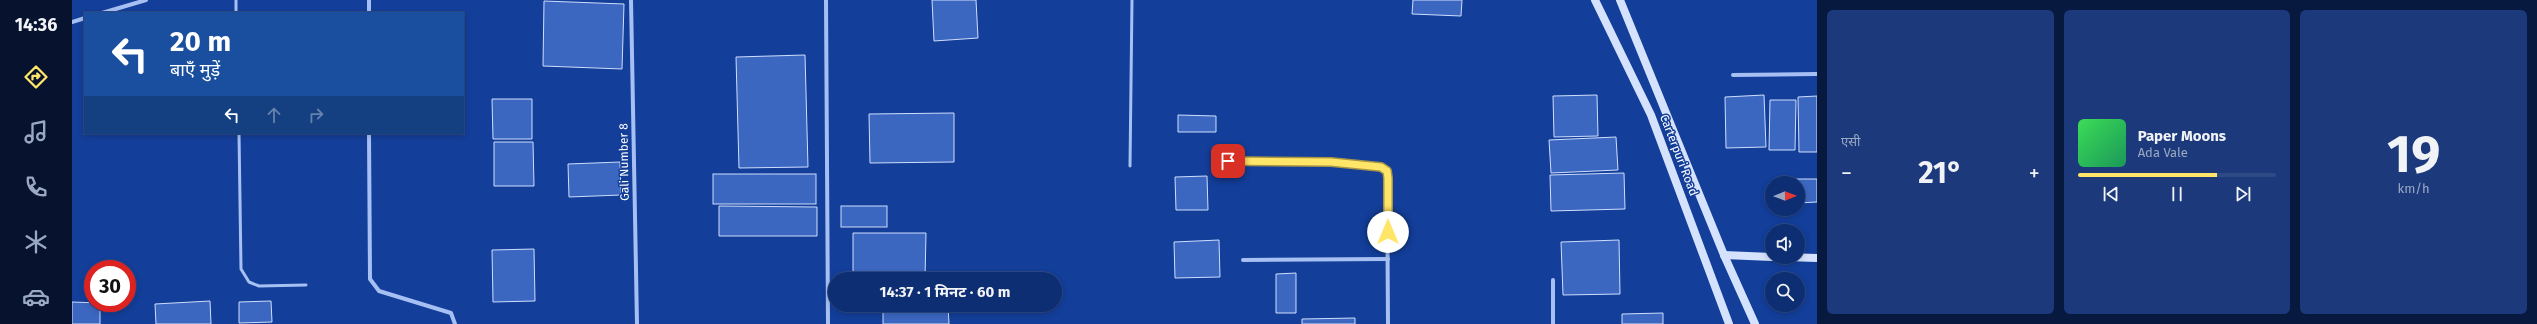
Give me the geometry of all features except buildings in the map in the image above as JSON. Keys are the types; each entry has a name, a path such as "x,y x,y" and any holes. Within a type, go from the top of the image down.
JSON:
{"main road":[{"name":"Carterpuri Road","path":"1594,0 1652,115 1730,324"},
{"name":"Carterpuri Road","path":"1620,0 1724,255 1755,324"},
{"path":"1724,255 1765,256"},
{"path":"1805,258 1817,258"}],"street":[{"path":"105,12 146,0"},
{"path":"369,0 369,12"},
{"name":"Gali Number 8","path":"632,0 637,324"},
{"path":"826,0 828,324"},
{"path":"72,22 84,18"},
{"path":"1733,75 1817,74"},
{"path":"369,134 370,279 379,291 451,313 455,324"},
{"path":"1228,161 1331,162 1381,167 1387,171 1388,324"},
{"path":"1243,260 1388,259"},
{"path":"1553,280 1553,324"}],"lane":[{"path":"236,0 236,12"},
{"path":"1130,166 1132,0"},
{"path":"238,134 241,269 249,282 259,286 306,285"}],"route":[{"path":"1228,161 1331,162 1365,164 1381,167 1387,171 1388,178 1388,232"}]}
